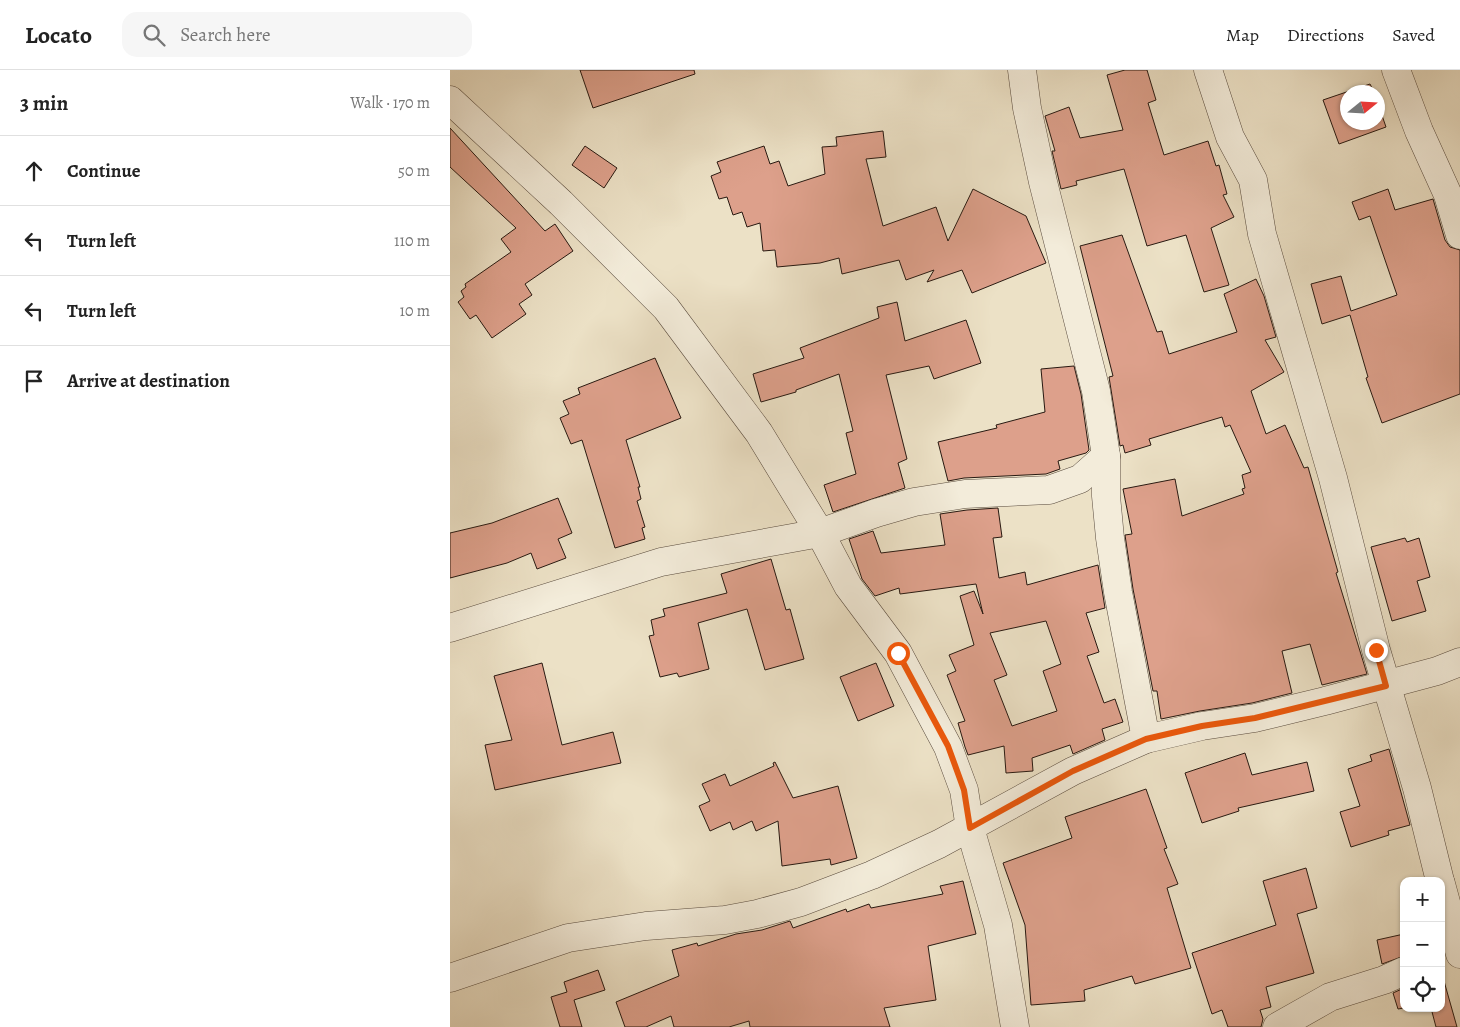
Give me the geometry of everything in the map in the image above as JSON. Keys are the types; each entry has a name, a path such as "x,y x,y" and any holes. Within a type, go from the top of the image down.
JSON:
{"street":[{"path":"1022,70 1027,108 1043,182 1096,391 1106,456 1106,496 1110,538 1121,609 1146,739"},
{"path":"1208,70 1230,137 1253,180 1262,234 1333,478 1361,596 1417,788 1440,877"},
{"path":"1396,70 1419,131 1448,195 1460,235"},
{"path":"450,100 561,203 666,308 759,433 820,534 848,586 898,653 948,746 964,790 970,828 998,925 1015,1027"},
{"path":"450,628 661,562 820,534 876,513 914,502 965,494 1050,490 1080,479 1106,456"},
{"path":"450,978 568,938 646,926 725,920 757,914 801,902 872,876 970,828 1073,771 1146,739 1202,726 1255,718 1386,686 1460,662"},
{"path":"1445,906 1453,953"},
{"path":"1278,1027 1330,997 1384,980 1400,973"}],"building":[{"path":"580,70 694,70 695,74 593,108"},
{"path":"1125,70 1147,70 1156,100 1148,103 1164,155 1208,141 1216,166 1219,165 1227,194 1223,195 1234,217 1211,228 1229,285 1204,292 1186,235 1147,246 1124,169 1076,181 1077,185 1061,189 1052,151 1055,151 1045,116 1069,107 1080,138 1123,130 1107,75"},
{"path":"1340,94 1340,130 1378,130 1339,144 1323,100"},
{"path":"450,128 545,231 555,224 573,251 525,284 532,295 519,304 526,314 492,338 476,315 470,319 458,302 464,297 461,291 466,287 465,284 511,252 501,239 516,228 450,167"},
{"path":"883,131 886,157 866,159 883,226 936,207 948,241 973,189 1026,216 1046,263 972,293 962,270 927,282 934,270 906,280 899,260 842,274 839,258 820,263 777,267 775,250 763,251 760,223 747,227 742,212 733,215 727,197 719,199 711,176 721,172 717,162 764,146 770,164 779,161 788,186 825,174 822,147 837,146 836,137"},
{"path":"585,146 617,168 604,188 572,165"},
{"path":"1388,189 1395,210 1433,199 1445,240 1450,247 1460,250 1460,394 1382,423 1366,378 1368,377 1350,315 1322,324 1311,284 1341,276 1351,311 1397,295 1370,216 1359,220 1352,202"},
{"path":"1122,235 1157,332 1162,331 1169,354 1237,332 1224,294 1256,279 1264,296 1276,337 1265,340 1284,372 1251,391 1266,434 1285,425 1304,468 1308,467 1338,572 1336,573 1367,674 1322,685 1310,644 1282,651 1292,693 1252,703 1161,719 1157,691 1153,691 1133,589 1125,535 1132,534 1123,489 1175,479 1182,516 1244,494 1242,489 1245,488 1242,475 1251,472 1230,425 1225,427 1222,417 1149,439 1151,445 1125,453 1123,445 1120,446 1109,377 1113,376 1080,246"},
{"path":"897,302 905,341 966,320 981,363 934,379 929,366 886,375 907,459 898,463 905,488 833,512 824,485 856,474 846,433 853,431 839,374 796,390 796,392 761,402 753,374 804,358 800,348 879,318 877,307"},
{"path":"655,358 681,418 626,440 640,487 638,487 641,499 637,501 645,527 642,528 645,539 615,548 582,440 571,444 560,418 569,414 563,401 580,394 578,388"},
{"path":"1074,366 1081,394 1089,450 1086,453 1058,461 1060,469 1046,474 964,478 948,481 938,442 997,428 996,425 1045,412 1041,369"},
{"path":"558,498 572,533 558,539 566,558 537,569 531,553 507,563 450,578 450,533 492,523"},
{"path":"998,508 1002,537 993,538 999,578 1025,572 1027,585 1098,565 1105,608 1086,613 1099,652 1087,656 1104,703 1115,699 1123,722 1102,729 1105,740 1073,754 1070,745 1032,758 1033,771 1006,773 1004,746 968,755 965,747 958,723 965,721 947,675 956,671 949,655 974,645 960,596 974,591 983,614 976,584 900,594 899,588 875,596 862,579 849,539 873,531 881,553 945,545 940,514","holes":["1046,621 1061,664 1043,671 1057,711 1012,726 994,680 1007,675 990,633"]},
{"path":"1405,538 1407,542 1419,538 1430,577 1417,581 1426,611 1392,621 1371,547"},
{"path":"771,559 786,610 790,609 804,659 765,670 747,609 698,623 709,669 679,677 677,673 660,677 649,636 654,635 651,620 665,616 663,609 727,593 721,574"},
{"path":"542,663 562,745 613,732 621,763 495,790 485,745 512,740 494,676"},
{"path":"876,663 894,706 858,721 840,677"},
{"path":"1389,749 1410,825 1388,831 1389,835 1351,847 1340,812 1360,806 1348,769 1372,761 1370,755"},
{"path":"1245,753 1252,775 1307,762 1314,791 1238,808 1239,811 1202,823 1185,773"},
{"path":"775,762 793,798 838,786 857,858 831,865 830,859 782,866 778,821 756,831 752,821 733,830 730,822 710,831 699,806 710,801 702,784 725,774 730,786 774,766 773,763"},
{"path":"1146,789 1167,848 1164,849 1178,884 1167,888 1191,968 1135,984 1132,976 1084,990 1085,1001 1031,1005 1025,925 1003,863 1072,838 1065,817"},
{"path":"1306,868 1317,908 1297,914 1314,973 1266,987 1271,1007 1260,1010 1263,1019 1261,1027 1228,1027 1222,1010 1212,1014 1192,953 1276,925 1263,881"},
{"path":"963,881 976,934 928,946 936,1000 884,1008 890,1027 750,1027 749,1021 729,1027 674,1027 671,1016 646,1027 625,1027 616,1002 679,976 672,950 697,943 698,946 736,934 762,930 790,921 793,928 846,909 847,912 869,904 871,908 943,894 940,886"},
{"path":"1400,935 1400,957 1382,964 1377,940"},
{"path":"598,970 605,990 574,1000 582,1027 560,1027 551,997 567,992 564,982"},
{"path":"1445,985 1457,1027 1436,1027 1432,1012 1445,1012"},
{"path":"1400,990 1400,1009 1398,1009 1393,993"}],"route":[{"path":"898,653 948,746 964,790 970,828 1073,771 1146,739 1202,726 1255,718 1386,686 1376,650"}]}
